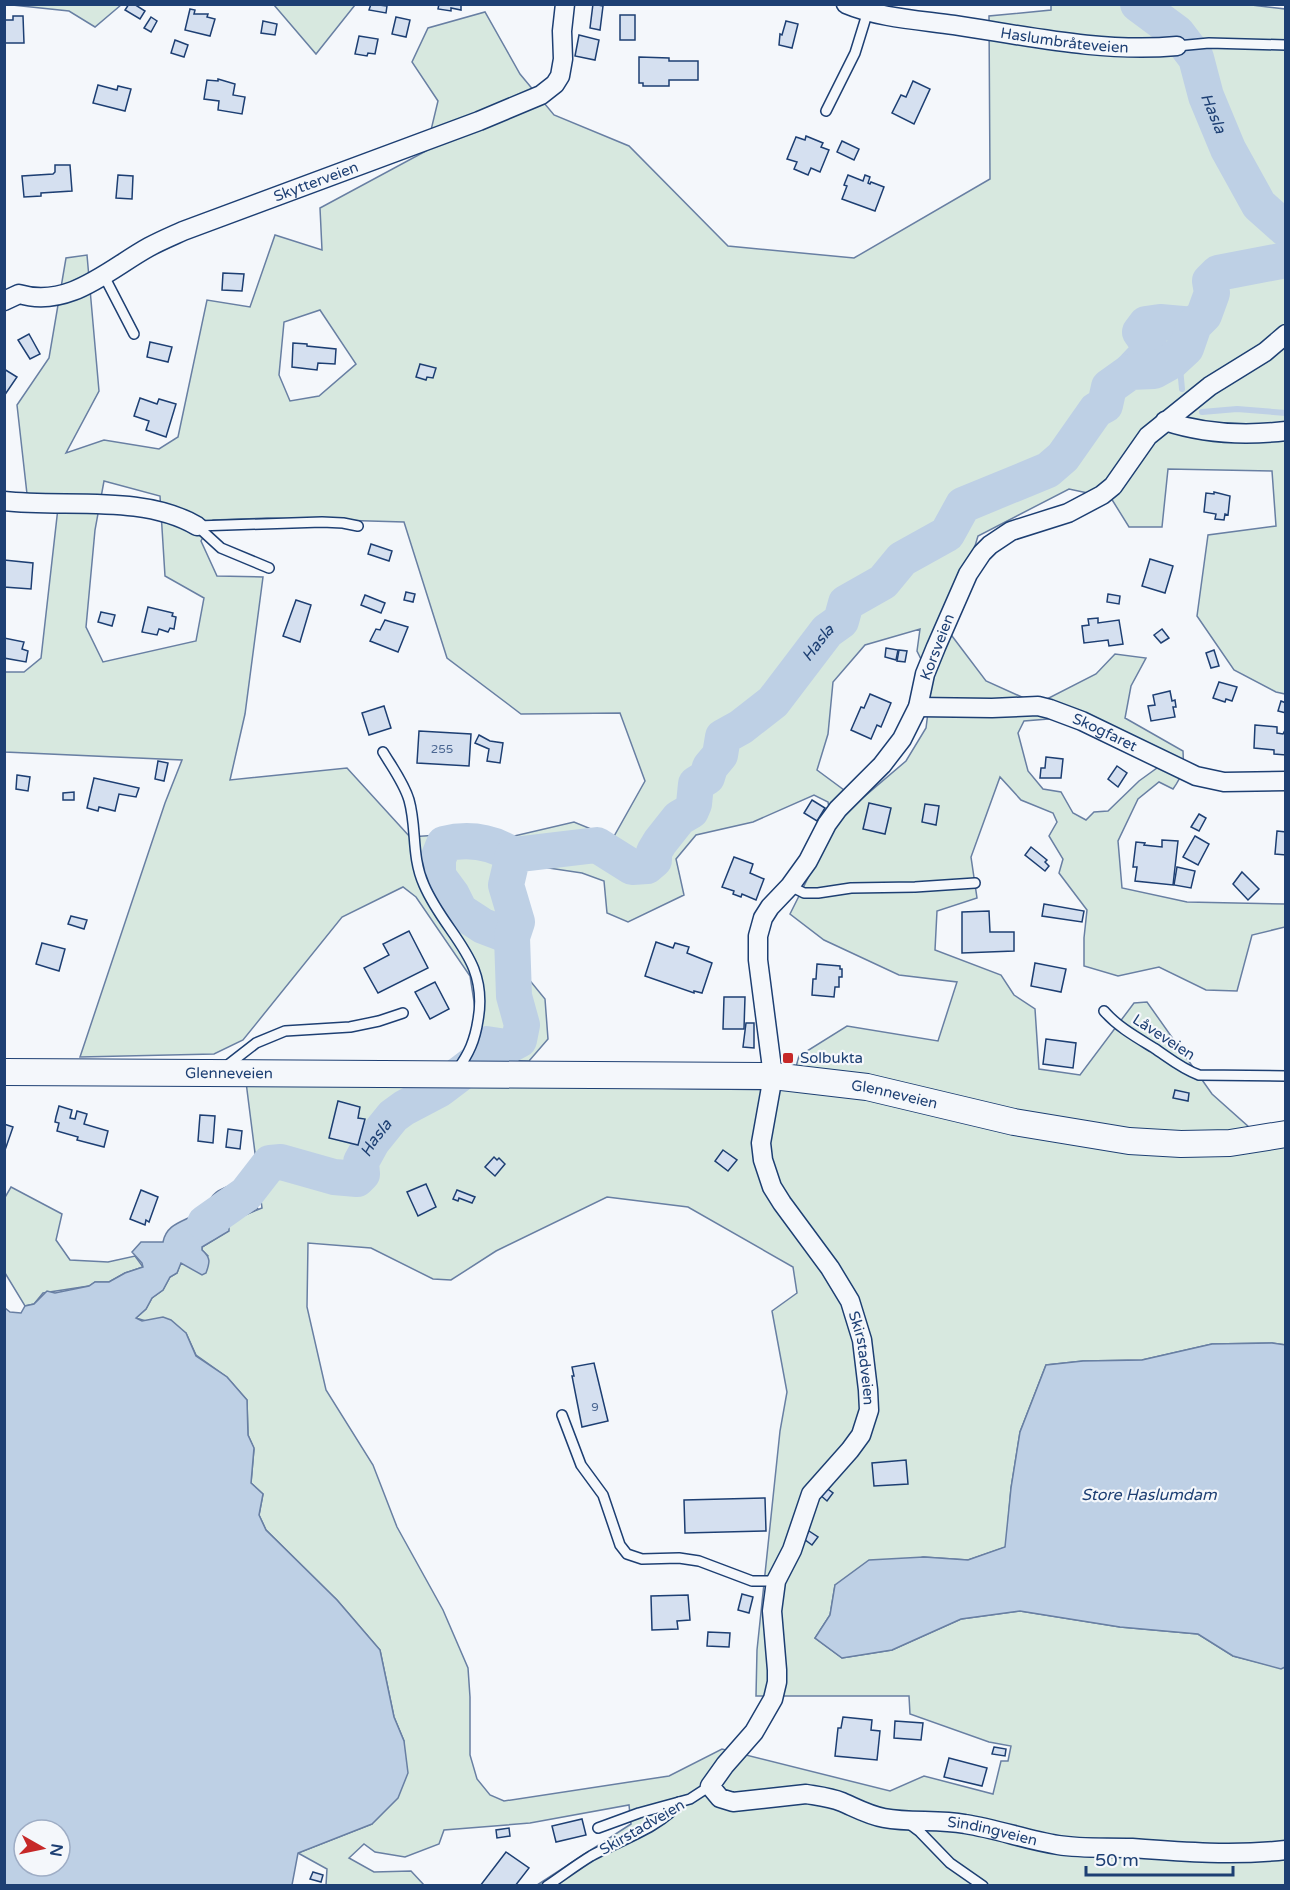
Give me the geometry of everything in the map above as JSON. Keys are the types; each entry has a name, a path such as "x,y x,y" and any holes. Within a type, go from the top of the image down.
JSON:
{"main road":[{"name":"Glenneveien","path":"4,1072 773,1076 867,1087 1014,1122 1130,1141 1181,1144 1230,1143 1286,1134"}],"street":[{"name":"Skytterveien","path":"9,294 30,297 62,295 79,290 149,247 183,231 468,125 541,95 555,84 560,76 565,4"},
{"name":"Haslumbråteveien","path":"846,4 868,10 1064,42 1147,49 1177,46"},
{"name":"Korsveien","path":"773,1076 758,960 758,936 770,907 790,886 808,861 826,824 882,765 902,739 918,707 925,674 968,574 990,545 1011,531 1068,513 1102,495 1113,486 1148,436 1165,421 1210,386 1265,352 1286,334"},
{"path":"1165,421 1210,433 1286,431"},
{"path":"4,501 139,508 176,516 197,526"},
{"name":"Skogfaret","path":"918,707 1038,706 1082,722 1196,776 1224,782 1286,781"},
{"name":"Skirstadveien","path":"710,1786 754,1732 775,1695 777,1670 772,1611 776,1581 792,1550 811,1494 861,1435 867,1418 869,1400 862,1340 850,1301 830,1268 782,1203 765,1167 761,1143 773,1076"},
{"name":"Sindingveien","path":"710,1786 720,1798 734,1802 806,1794 827,1797 866,1813 906,1822 928,1820 965,1824 1057,1845 1212,1853 1286,1850"}],"lane":[{"path":"826,111 855,53 868,10"},
{"name":"Haslumbråteveien","path":"1177,46 1209,43 1286,45"},
{"path":"104,276 134,334"},
{"path":"197,526 322,522 358,526"},
{"path":"197,526 221,548 269,568"},
{"path":"383,752 409,801 415,857 424,885 477,974 482,1000 476,1036 470,1052 454,1074"},
{"path":"790,886 804,893 811,893 851,888 915,888 975,883"},
{"name":"Låveveien","path":"1104,1011 1111,1020 1187,1071 1210,1075 1286,1076"},
{"path":"230,1072 229,1065 256,1043 285,1031 350,1027 403,1013"},
{"path":"562,1415 582,1465 603,1495 620,1545 627,1554 642,1559 679,1558 699,1561 752,1581 776,1581"},
{"name":"Skirstadveien","path":"547,1886 590,1857 638,1833 667,1815 679,1802 699,1795 710,1786"},
{"path":"598,1828 679,1802"},
{"path":"906,1822 920,1832 950,1863 983,1886"}],"shaded area":[{"path":"121,4 95,27 69,11 12,5"},
{"path":"1051,4 1243,4 1285,9 1285,694 1276,692 1234,670 1197,616 1208,535 1276,526 1272,471 1168,469 1162,527 1129,527 1111,498 1069,489 978,536 949,632 986,681 1024,698 1047,699 1096,674 1115,654 1146,658 1131,686 1125,718 1183,751 1183,767 1173,789 1159,782 1138,799 1118,841 1122,888 1187,902 1285,904 1285,927 1252,935 1237,991 1206,990 1159,967 1118,976 1084,966 1087,910 1059,873 1063,859 1049,836 1057,822 1053,813 1021,800 1000,777 971,857 977,898 937,911 935,950 1001,975 1014,995 1035,1009 1039,1069 1080,1075 1134,1003 1147,1002 1212,1094 1249,1127 1285,1133 1285,1345 1272,1343 1212,1344 1142,1360 1083,1361 1046,1365 1020,1432 1011,1488 1006,1547 968,1560 923,1557 835,1585 830,1615 815,1638 842,1658 892,1650 961,1619 1020,1611 1120,1627 1198,1634 1233,1656 1281,1668 1285,1667 1285,1885 537,1885 631,1824 629,1805 530,1823 444,1830 439,1844 405,1857 375,1852 364,1844 349,1858 374,1872 411,1871 424,1885 326,1885 327,1869 298,1853 372,1824 404,1741 394,1717 380,1650 337,1600 266,1530 259,1515 263,1494 251,1483 254,1449 248,1435 247,1400 227,1377 196,1355 186,1333 136,1318 146,1309 152,1298 163,1290 170,1277 177,1273 181,1262 191,1268 208,1256 202,1247 228,1231 228,1222 262,1208 246,1082 775,1090 791,1085 799,1056 847,1026 938,1041 957,982 899,975 824,940 790,914 833,828 828,802 814,795 753,822 696,835 676,859 684,895 628,922 607,913 604,881 582,873 522,864 517,886 527,977 545,999 548,1039 529,1061 477,1060 477,1021 470,976 416,897 403,887 342,917 243,1040 214,1054 80,1057 165,803 182,760 5,752 5,672 24,672 41,658 59,499 27,494 17,405 49,358 66,258 87,255 99,391 66,453 104,440 159,449 178,437 207,300 250,307 275,235 322,250 320,208 426,151 438,101 412,62 428,28 485,12 520,74 554,115 629,146 728,246 854,258 990,179 989,16 1051,10","holes":["320,310 356,364 319,396 290,401 279,375 284,322","104,481 160,496 165,576 204,598 196,641 103,662 86,627 95,530","267,518 404,522 447,658 521,714 620,713 645,781 613,838 574,822 510,837 438,835 410,837 347,768 230,780 245,714 263,577 217,576 201,541 213,520","920,629 917,651 932,681 926,728 906,761 859,801 817,770 828,734 833,682 865,645","1086,716 1161,765 1139,781 1108,811 1094,812 1086,820 1073,813 1061,792 1043,789 1028,771 1018,733 1024,721","607,1197 688,1207 793,1267 797,1293 772,1311 787,1392 780,1431 757,1650 756,1696 909,1696 910,1714 989,1742 1011,1746 1008,1761 1001,1761 993,1794 924,1776 890,1791 722,1749 669,1776 504,1801 490,1795 477,1779 470,1755 468,1668 443,1610 397,1527 373,1465 326,1390 307,1307 308,1243 371,1248 433,1279 451,1280 496,1251"]},
{"path":"274,5 355,5 316,54"},
{"path":"11,1187 62,1214 56,1240 70,1260 108,1262 135,1256 143,1267 109,1282 95,1282 89,1286 43,1293 34,1304 25,1306 5,1273 4,1199"}],"water":[{"path":"229,1186 246,1194 258,1209 229,1222 229,1231 202,1247 209,1260 206,1273 202,1275 181,1263 177,1273 170,1277 163,1290 152,1298 146,1309 136,1318 142,1321 163,1317 171,1320 186,1333 196,1356 227,1377 247,1400 248,1435 254,1448 251,1483 263,1494 259,1515 266,1530 337,1600 380,1650 394,1717 404,1741 408,1773 398,1798 372,1824 298,1853 292,1885 5,1885 5,1308 10,1312 21,1313 25,1306 34,1304 47,1291 55,1293 89,1286 95,1282 109,1282 143,1267 132,1252 141,1242 163,1242 165,1235 173,1226 196,1214 215,1194"},
{"name":"Store Haslumdam","path":"1272,1343 1286,1345 1285,1667 1281,1669 1233,1656 1198,1634 1120,1627 1020,1611 961,1619 892,1650 842,1658 815,1638 830,1615 835,1585 869,1560 924,1557 968,1560 1005,1547 1020,1432 1046,1365 1083,1361 1142,1360 1212,1344"}],"building":[{"path":"129,4 134,4 145,11 140,19 125,10"},
{"path":"371,4 387,6 386,13 369,10"},
{"path":"439,4 461,4 461,10 438,9"},
{"path":"593,4 603,6 600,30 590,28"},
{"path":"190,9 195,10 194,14 208,14 207,17 215,19 210,36 185,30"},
{"path":"620,15 635,15 635,40 620,40"},
{"path":"13,16 23,16 24,43 4,43 4,20 13,20"},
{"path":"151,17 157,21 151,32 144,28"},
{"path":"396,17 410,20 406,37 392,34"},
{"path":"263,21 277,24 275,35 261,33"},
{"path":"786,21 798,24 792,48 779,45 780,34 782,35"},
{"path":"579,35 599,40 595,60 575,56"},
{"path":"359,36 378,39 375,54 368,53 367,56 355,54"},
{"path":"175,40 188,45 184,57 171,53"},
{"path":"639,57 669,58 669,61 698,61 698,80 669,80 669,86 643,86 643,83 639,83"},
{"path":"218,79 235,84 233,95 245,97 242,114 218,110 219,101 204,99 207,80 218,81"},
{"path":"913,81 930,89 914,124 892,113 901,95 906,97"},
{"path":"98,85 117,90 118,86 131,89 125,111 93,103"},
{"path":"806,136 823,143 821,147 829,150 820,172 811,168 808,175 794,169 797,162 787,159 796,137 805,140"},
{"path":"842,141 859,149 854,160 837,152"},
{"path":"55,165 70,165 72,191 41,193 41,196 24,197 22,176 53,174"},
{"path":"118,175 133,176 132,199 116,198"},
{"path":"848,175 863,181 865,175 870,177 868,183 884,187 875,211 842,199"},
{"path":"223,273 244,274 242,291 222,290"},
{"path":"29,334 40,354 30,359 18,340"},
{"path":"150,342 172,347 168,362 147,357"},
{"path":"293,343 336,349 335,364 318,363 317,370 292,367"},
{"path":"420,364 436,368 433,378 427,377 426,380 416,377"},
{"path":"4,369 17,377 4,396"},
{"path":"140,398 157,404 159,399 176,404 166,437 146,430 149,421 134,416"},
{"path":"1214,492 1230,496 1228,515 1225,514 1224,520 1215,519 1216,514 1204,512 1206,493 1214,494"},
{"path":"371,544 392,551 389,561 368,554"},
{"path":"1150,559 1173,566 1165,593 1142,586"},
{"path":"4,560 33,563 31,589 4,587"},
{"path":"406,592 415,594 413,602 404,600"},
{"path":"1108,594 1120,596 1119,604 1107,602"},
{"path":"365,595 385,603 381,613 361,605"},
{"path":"296,600 311,605 300,642 283,636"},
{"path":"148,607 173,613 172,616 176,617 174,629 170,628 168,632 159,629 157,635 142,632"},
{"path":"101,612 115,615 112,626 98,622"},
{"path":"1098,618 1098,623 1119,620 1123,644 1109,646 1108,640 1084,643 1082,626 1089,625 1088,619"},
{"path":"385,620 408,627 398,652 370,641 376,629 380,630"},
{"path":"1162,629 1169,638 1161,643 1154,635"},
{"path":"4,638 24,642 22,649 28,651 26,662 4,658"},
{"path":"886,648 898,650 896,660 885,657"},
{"path":"899,650 907,651 905,662 897,661"},
{"path":"1214,650 1219,666 1211,668 1206,653"},
{"path":"1219,682 1237,687 1232,701 1226,699 1225,702 1213,698"},
{"path":"1170,691 1172,701 1175,700 1176,707 1173,707 1175,717 1151,721 1148,706 1155,705 1153,695"},
{"path":"870,694 891,703 881,727 877,725 871,739 851,730 861,707 864,708"},
{"path":"1281,701 1286,703 1286,713 1278,711"},
{"path":"384,706 391,728 369,735 362,713"},
{"path":"1255,725 1277,727 1277,733 1283,734 1286,728 1286,755 1274,754 1274,750 1254,748"},
{"path":"419,731 471,734 469,766 417,763"},
{"path":"479,735 490,741 503,743 500,763 487,761 489,749 475,743"},
{"path":"1046,757 1063,759 1061,778 1040,778 1041,768 1045,768"},
{"path":"158,761 168,763 164,781 155,779"},
{"path":"1117,766 1127,773 1118,787 1108,779"},
{"path":"17,775 30,777 28,791 16,789"},
{"path":"94,778 139,788 136,797 119,794 115,811 99,807 98,811 87,808"},
{"path":"74,792 74,800 63,800 63,793"},
{"path":"812,800 825,808 817,821 804,813"},
{"path":"869,803 891,808 885,834 863,829"},
{"path":"925,804 939,806 936,825 922,822"},
{"path":"1199,814 1206,818 1199,831 1191,827"},
{"path":"1277,831 1286,832 1286,855 1275,854"},
{"path":"1195,836 1209,844 1198,865 1183,857"},
{"path":"1162,840 1178,841 1173,885 1135,881 1137,867 1133,867 1136,842 1162,847"},
{"path":"1031,847 1047,860 1045,862 1049,866 1045,871 1025,855"},
{"path":"734,857 753,864 750,873 764,879 756,900 742,894 741,897 733,894 734,891 722,887"},
{"path":"1177,867 1195,871 1191,888 1174,885"},
{"path":"1242,872 1259,889 1248,900 1233,884"},
{"path":"1044,904 1084,911 1082,922 1042,916"},
{"path":"989,911 990,932 1014,932 1014,951 962,953 962,912"},
{"path":"71,916 87,920 84,929 68,924"},
{"path":"409,931 428,968 378,993 364,968 389,955 383,944"},
{"path":"656,942 673,948 675,943 689,947 687,953 712,963 702,993 694,991 694,993 645,976"},
{"path":"42,943 65,949 59,971 36,964"},
{"path":"1035,963 1066,969 1061,992 1031,986"},
{"path":"817,964 840,966 842,969 842,977 839,977 839,987 835,987 834,997 812,995"},
{"path":"435,982 449,1009 430,1019 415,992"},
{"path":"724,997 745,997 744,1029 723,1029"},
{"path":"746,1023 754,1023 754,1048 743,1047"},
{"path":"1046,1039 1076,1043 1073,1068 1043,1064"},
{"path":"1175,1090 1189,1093 1188,1101 1173,1098"},
{"path":"338,1101 360,1107 358,1118 365,1119 358,1145 329,1138"},
{"path":"59,1106 72,1110 70,1118 75,1119 77,1111 87,1114 84,1124 108,1131 104,1147 77,1140 78,1137 57,1131 59,1123 55,1122"},
{"path":"200,1115 215,1116 213,1143 198,1141"},
{"path":"4,1124 13,1127 4,1153"},
{"path":"228,1129 242,1131 240,1149 226,1147"},
{"path":"723,1150 737,1160 728,1171 715,1161"},
{"path":"494,1157 497,1160 499,1158 505,1164 495,1176 485,1167"},
{"path":"426,1184 436,1207 418,1216 407,1192"},
{"path":"141,1190 158,1197 149,1222 146,1220 145,1225 130,1219"},
{"path":"457,1190 475,1197 472,1203 459,1198 458,1201 453,1199"},
{"path":"594,1363 608,1421 582,1427 572,1367"},
{"path":"906,1460 908,1484 874,1486 872,1463"},
{"path":"825,1487 833,1493 827,1501 819,1494"},
{"path":"765,1498 766,1531 685,1533 684,1500"},
{"path":"809,1531 818,1537 812,1545 804,1539"},
{"path":"742,1594 753,1597 749,1613 738,1610"},
{"path":"688,1595 690,1620 677,1621 678,1629 652,1630 651,1596"},
{"path":"708,1632 730,1633 729,1647 707,1646"},
{"path":"843,1717 872,1720 871,1730 880,1731 877,1760 835,1756 838,1728 841,1728"},
{"path":"895,1721 923,1723 921,1740 894,1738"},
{"path":"994,1747 1006,1749 1005,1756 992,1754"},
{"path":"949,1758 987,1768 982,1786 944,1777"},
{"path":"582,1819 586,1835 556,1842 552,1826"},
{"path":"509,1828 510,1836 497,1838 496,1830"},
{"path":"506,1852 529,1868 515,1886 480,1886"},
{"path":"313,1872 323,1875 321,1882 310,1879"}],"waterway":[{"name":"Hasla","path":"1138,4 1177,33 1196,58 1206,96 1228,149 1259,205 1286,229"},
{"name":"Hasla","path":"205,1223 246,1194 270,1163 281,1162 334,1177 357,1179 362,1174 361,1162 372,1142 393,1116 440,1089 481,1058 486,1044 506,1047 519,1040 522,1025 514,996 512,937 517,922 506,885 513,855 597,845 632,867 647,866 654,860 654,852 679,818 691,811 696,784 707,777 710,767 720,755 723,737 741,727 773,702 827,631 841,621 846,603 883,582 902,559 947,534 963,505 1048,470 1063,457 1096,410 1105,405 1109,387 1130,372 1154,371 1172,361 1186,348 1194,325 1204,315 1212,293 1210,281 1218,273 1286,260"},
{"name":"Hasla","path":"1130,372 1146,355 1149,345 1140,332 1146,324 1160,322 1194,325"},
{"path":"1172,361 1180,368 1182,389"},
{"path":"1202,412 1237,409 1286,413"},
{"name":"Hasla","path":"512,937 483,926 460,911 438,876 438,859 444,844 462,841 488,844 513,855"}],"place":[{"name":"Solbukta","path":"788,1058"}]}
